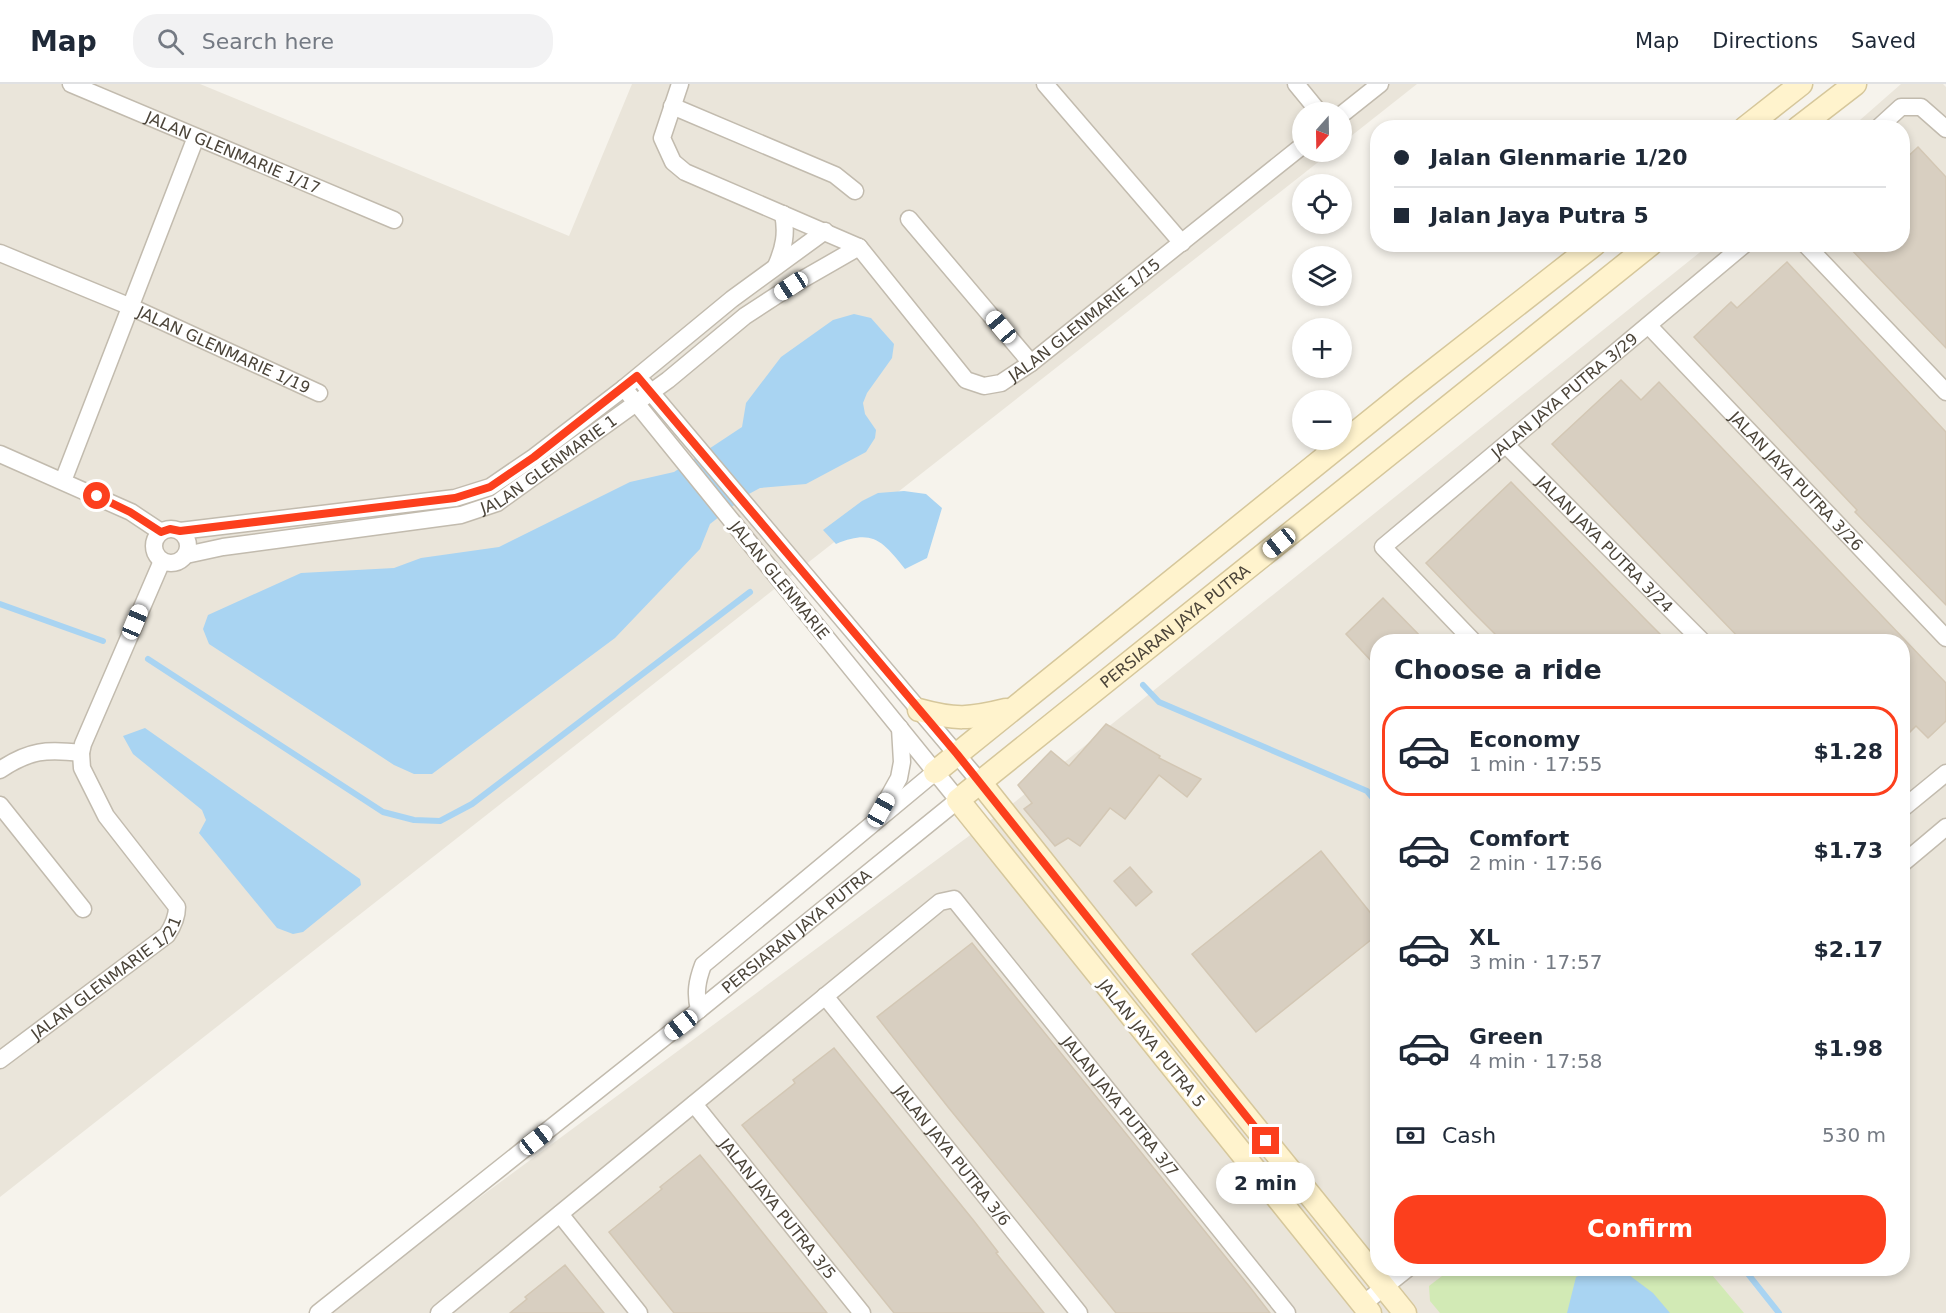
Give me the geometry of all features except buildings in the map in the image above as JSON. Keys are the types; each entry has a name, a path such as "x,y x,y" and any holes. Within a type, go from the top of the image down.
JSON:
{"street":[{"name":"JALAN GLENMARIE 1/17","path":"71,84 394,220"},
{"name":"JALAN GLENMARIE 1/15","path":"680,84 662,138 666,152 673,162 685,172 859,247 966,380 984,386 1001,383 1031,363 1292,154"},
{"path":"1045,84 1182,243"},
{"path":"1296,84 1310,102"},
{"path":"1352,106 1380,84"},
{"path":"1755,120 1801,84"},
{"path":"1808,120 1855,84"},
{"path":"672,106 835,175 855,191"},
{"path":"1887,120 1901,107 1921,107 1946,129"},
{"path":"63,481 196,137"},
{"path":"776,267 783,251 785,226 783,214"},
{"path":"909,219 1031,363"},
{"name":"JALAN GLENMARIE 1","path":"180,531 455,498 490,487 534,457 624,388 732,299 825,231"},
{"name":"JALAN GLENMARIE 1","path":"186,555 223,547 461,515 497,503 651,392 745,316 791,286 859,247"},
{"name":"PERSIARAN JAYA PUTRA","path":"699,1010 696,995 697,981 703,964 1013,708 1410,388 1585,252"},
{"name":"PERSIARAN JAYA PUTRA","path":"318,1313 699,1010 1641,252"},
{"name":"JALAN JAYA PUTRA 3/29","path":"1466,634 1383,547 1735,252"},
{"path":"1813,252 1946,392"},
{"name":"JALAN GLENMARIE 1/19","path":"0,253 131,307 319,393"},
{"path":"732,299 745,316"},
{"name":"JALAN JAYA PUTRA 3/26","path":"1649,326 1946,638"},
{"name":"JALAN GLENMARIE","path":"637,376 957,754"},
{"name":"JALAN GLENMARIE","path":"624,388 935,772"},
{"name":"JALAN JAYA PUTRA 3/24","path":"1506,445 1695,634"},
{"path":"0,454 130,512 161,532"},
{"path":"388,506 390,525"},
{"path":"326,514 329,532"},
{"path":"170,529 180,531 187,540 186,555 178,562 172,564 157,557 153,546 161,532 170,529"},
{"path":"0,770 22,757 40,751 81,753 162,561"},
{"path":"919,710 959,719 979,717 1013,708"},
{"path":"874,823 899,778 902,762 900,728"},
{"name":"JALAN GLENMARIE 1/21","path":"0,1060 167,935 177,915 177,907 106,816 82,768 81,753"},
{"name":"JALAN JAYA PUTRA 5","path":"957,754 1370,1270"},
{"name":"JALAN JAYA PUTRA 5","path":"935,772 1367,1309"},
{"path":"1910,802 1946,773"},
{"path":"0,805 83,909"},
{"path":"1910,850 1946,827"},
{"name":"JALAN JAYA PUTRA 3/7","path":"825,996 940,902 954,899 1287,1313"},
{"path":"439,1313 825,996"},
{"name":"JALAN JAYA PUTRA 3/6","path":"825,996 1079,1313"},
{"name":"JALAN JAYA PUTRA 3/5","path":"694,1104 862,1313"},
{"path":"560,1214 639,1313"},
{"name":"JALAN JAYA PUTRA 5","path":"1375,1276 1405,1313"},
{"path":"1367,1309 1384,1287 1398,1276"}],"shaded area":[{"path":"0,84 200,84 569,236 632,84 1417,84 1352,135 1352,102 1292,102 1292,162 1318,162 1303,174 1292,174 1292,183 0,1197"},
{"path":"1901,84 1943,84 1946,87 1946,1313 323,1313 1011,805 1700,252 1910,252 1910,120 1860,120"}],"green space":[{"path":"1442,1276 1713,1276 1744,1313 1440,1313 1430,1301 1429,1286"}],"water":[{"path":"854,314 871,318 894,344 892,358 867,393 863,403 865,414 876,430 875,438 866,452 806,484 760,488 747,495 710,524 700,549 615,638 432,774 414,774 394,765 209,644 203,629 208,615 301,573 394,568 421,558 499,547 630,482 674,472 742,427 746,403 781,357 833,320"},
{"path":"904,491 926,494 942,508 927,558 905,569 883,544 875,540 859,538 836,544 823,530 862,501 878,493"},
{"path":"145,728 360,879 361,885 303,932 293,934 277,928 199,833 206,820 202,810 133,754 123,736"},
{"path":"1630,1276 1653,1293 1670,1313 1567,1313 1576,1277"}],"waterway":[{"path":"148,659 383,812 414,820 440,821 472,804 750,592"},
{"path":"0,604 103,641"},
{"path":"1143,685 1159,702 1367,791 1370,795"},
{"path":"1750,1276 1779,1313"}],"route":[{"path":"97,496 130,512 161,532 170,529 180,531 455,498 490,487 534,457 637,376 957,754 1266,1141"}]}
